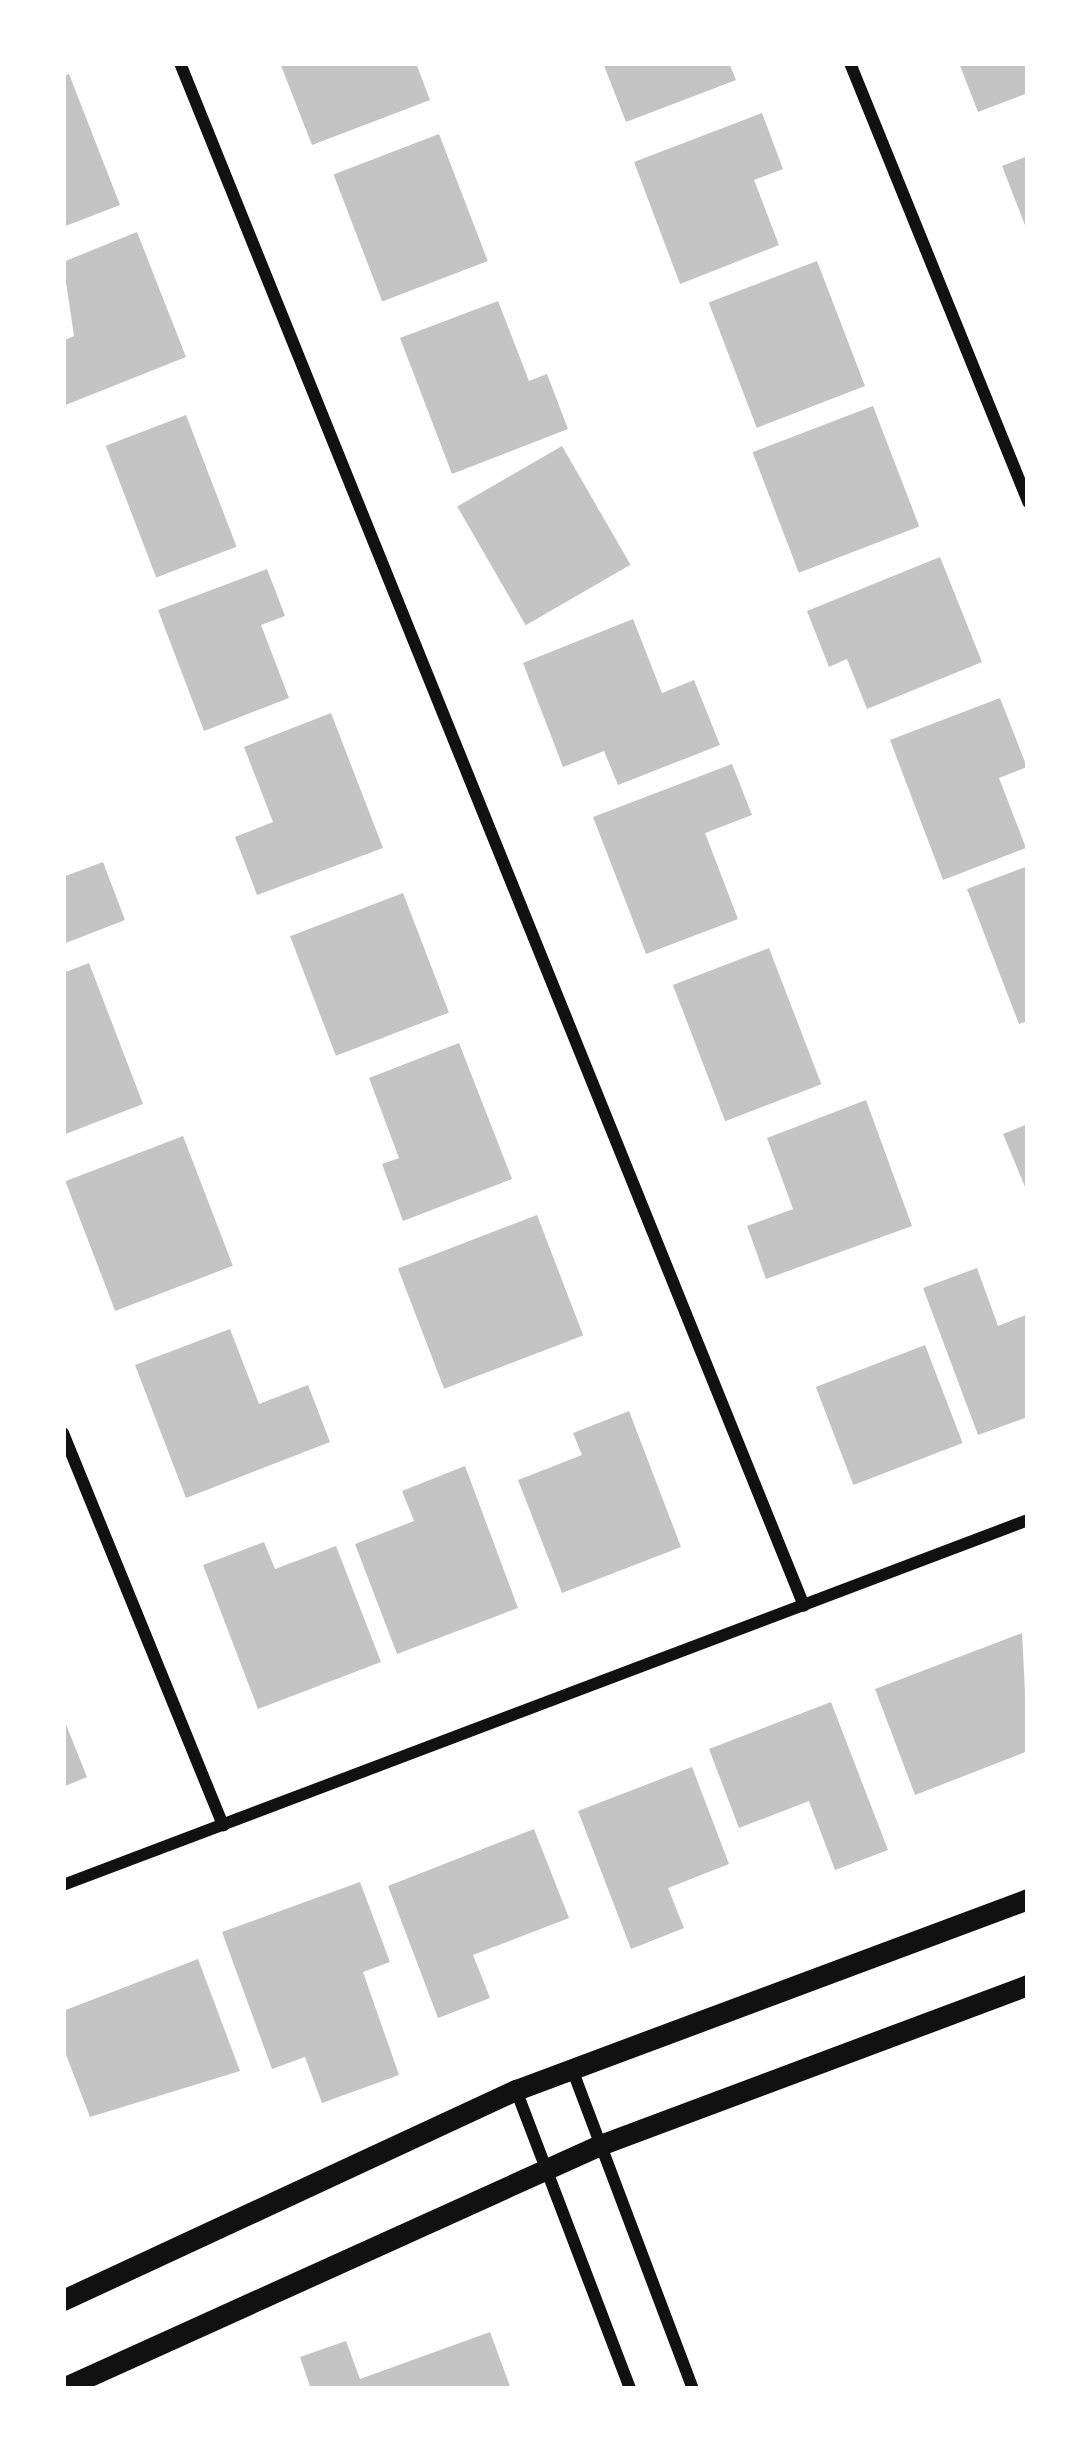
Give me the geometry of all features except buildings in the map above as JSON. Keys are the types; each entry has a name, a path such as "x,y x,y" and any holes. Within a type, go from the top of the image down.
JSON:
{"street":[{"path":"180,63 804,1606"},
{"path":"850,63 1028,502"},
{"path":"63,1433 223,1826"},
{"path":"63,1885 1028,1520"},
{"path":"63,2300 516,2090 1028,1899"},
{"path":"63,2388 547,2167 1028,1985"},
{"path":"572,2069 693,2389"},
{"path":"516,2090 630,2389"}]}
